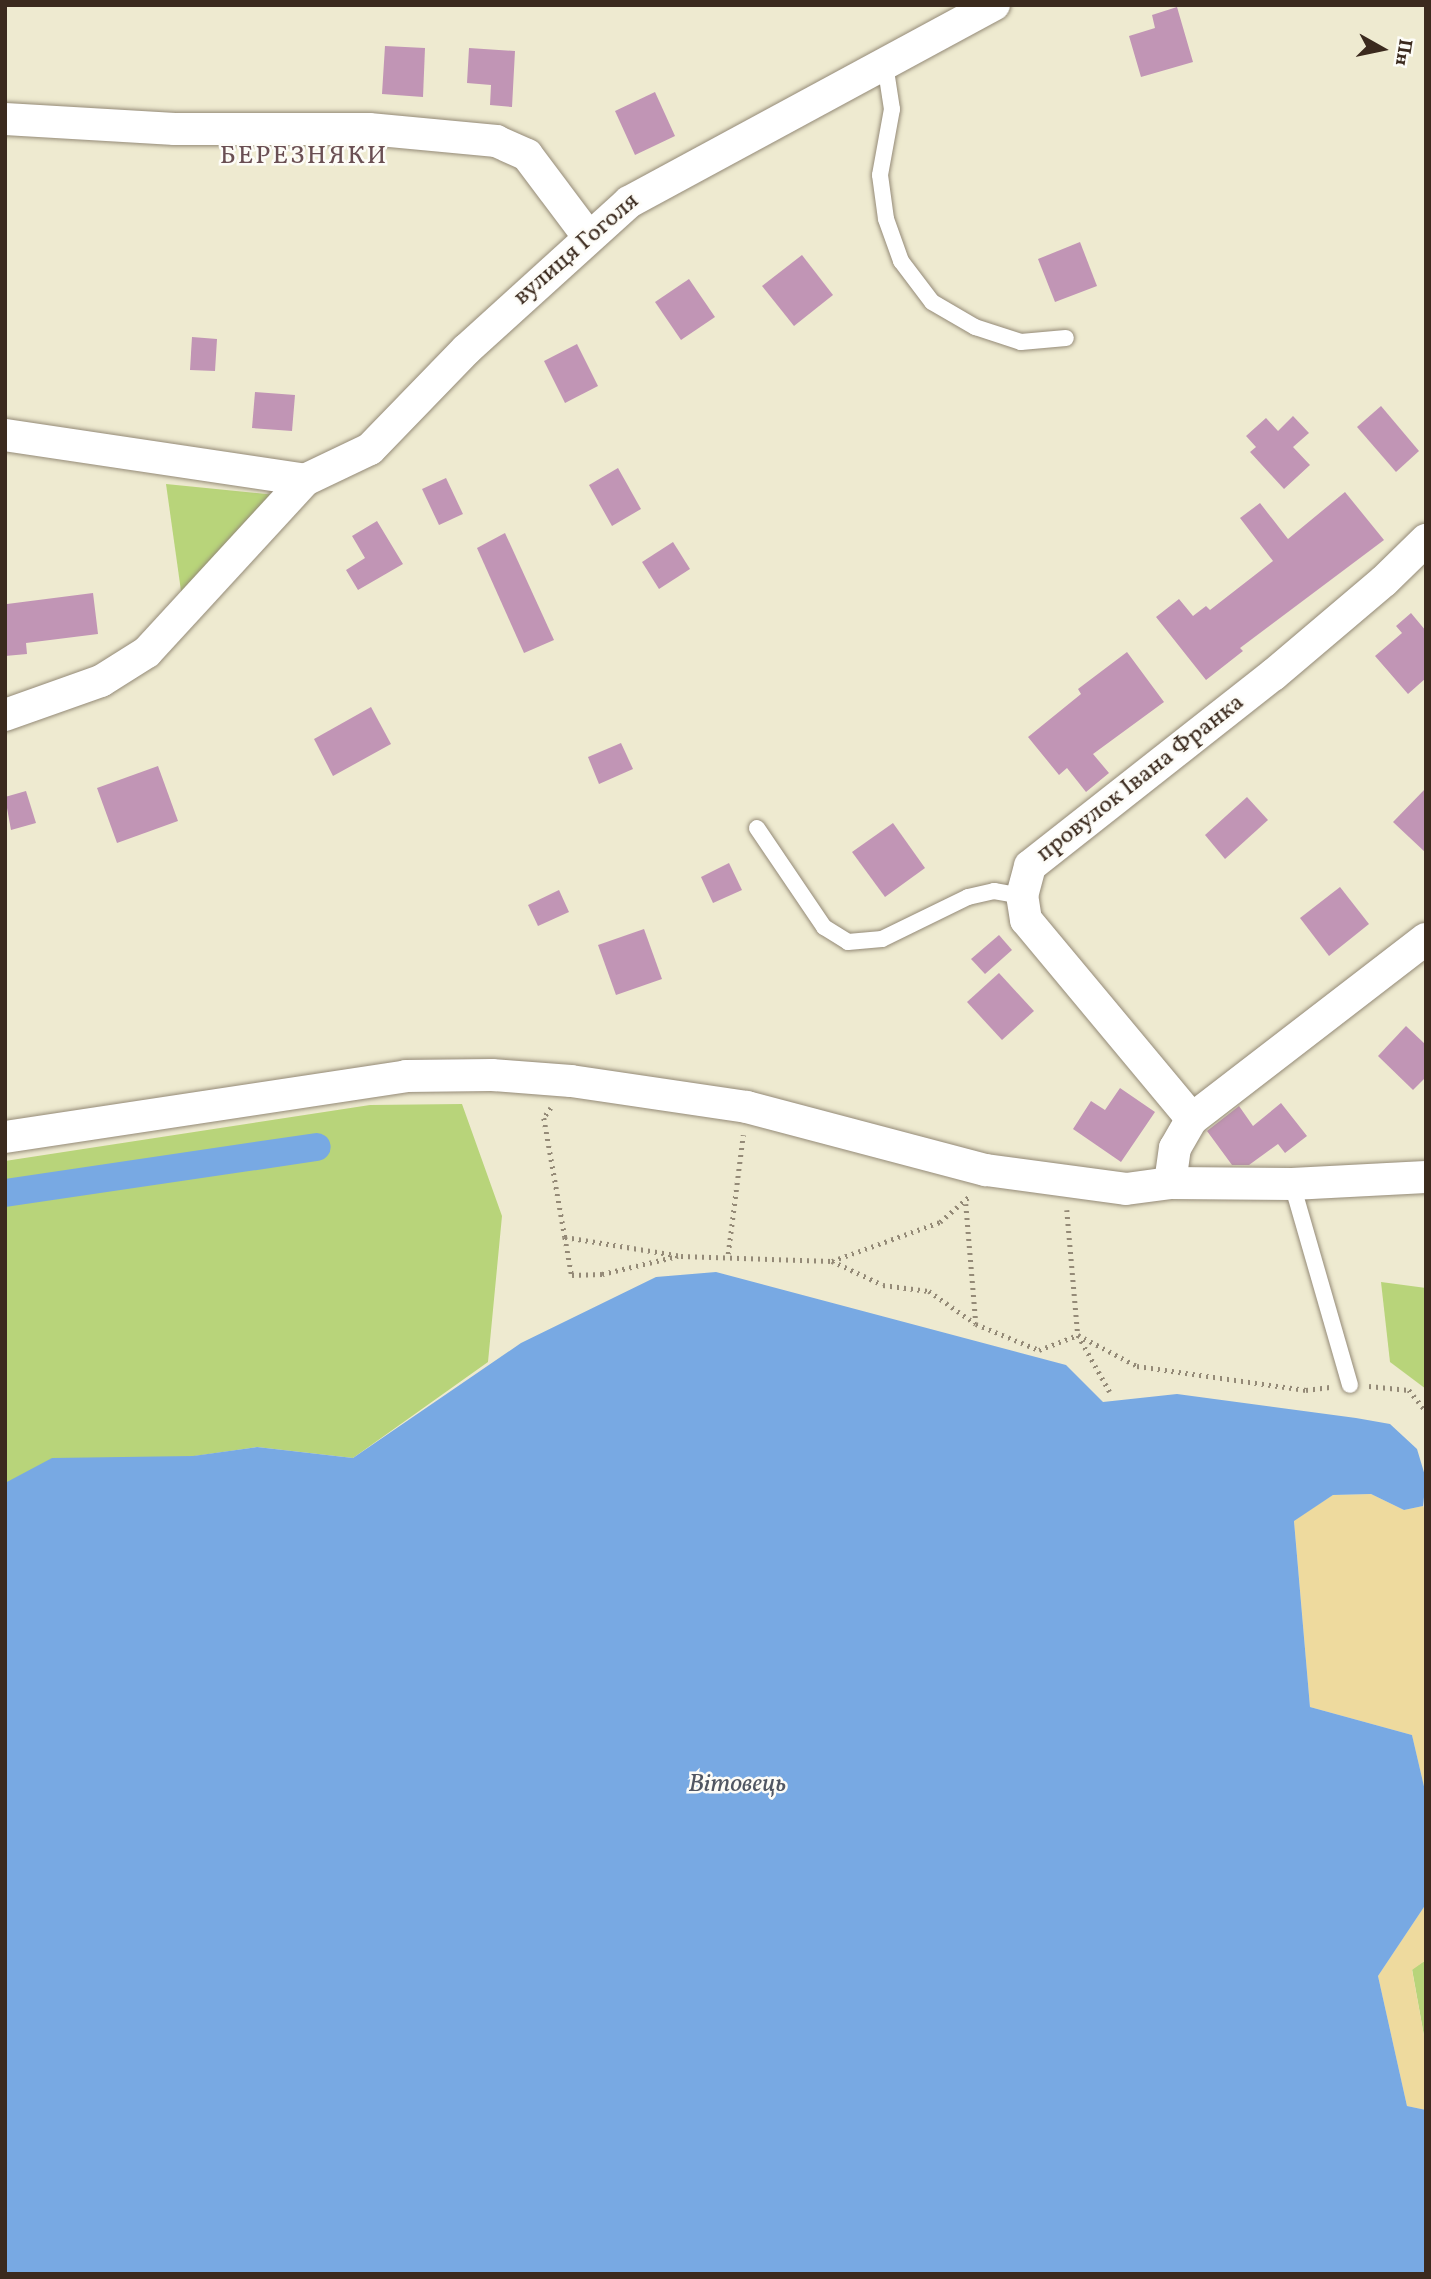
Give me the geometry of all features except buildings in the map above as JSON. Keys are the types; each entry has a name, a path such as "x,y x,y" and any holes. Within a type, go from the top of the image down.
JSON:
{"street":[{"name":"вулиця Гоголя","path":"5,715 101,681 147,652 305,480 370,449 587,234 678,172 994,5"},
{"path":"5,118 175,130 369,129 496,141 527,155 587,234"},
{"path":"5,435 305,480"},
{"name":"провулок Івана Франка","path":"1022,896 1030,866 1273,675 1384,581 1426,540"},
{"path":"1022,896 1026,920 1192,1119"},
{"path":"1170,1184 1175,1147 1192,1119 1426,939"},
{"path":"5,1137 406,1076 492,1075 571,1081 747,1107 986,1170 1126,1189 1170,1184 1292,1184 1426,1177"}],"lane":[{"path":"885,64 892,109 880,175 886,219 901,261 932,302 975,327 1021,342 1066,338"},
{"path":"757,828 824,927 848,942 882,939 968,897 994,891 1022,896"},
{"path":"1292,1184 1350,1385"}],"path":[{"path":"571,1081 544,1118 572,1275 602,1274 681,1256 727,1254 832,1261 883,1285 929,1291 976,1324 1039,1350 1078,1335 1136,1366 1306,1390 1350,1385 1409,1390 1426,1411"},
{"path":"727,1254 747,1107"},
{"path":"832,1261 940,1222 966,1203 986,1170"},
{"path":"1064,1181 1078,1335 1110,1392"},
{"path":"966,1203 976,1324"},
{"path":"565,1237 681,1256"}],"green space":[{"path":"166,484 276,495 182,598"},
{"path":"462,1104 502,1216 488,1362 353,1458 257,1447 5,1483 5,1161 370,1105"},
{"path":"1381,1282 1426,1288 1426,1389 1390,1362"},
{"path":"1426,1960 1426,2047 1412,1969"}],"sand":[{"path":"1371,1494 1404,1510 1423,1506 1426,1512 1426,1795 1412,1735 1310,1707 1294,1520 1333,1495"},
{"path":"1426,1904 1426,1960 1412,1970 1426,2047 1426,2110 1407,2106 1378,1976"}],"water":[{"name":"Вітовець","path":"716,1272 1066,1365 1103,1402 1177,1394 1356,1418 1390,1424 1417,1449 1426,1479 1423,1506 1404,1510 1371,1494 1333,1495 1294,1521 1310,1707 1412,1735 1426,1795 1426,1904 1378,1976 1407,2106 1426,2110 1426,2274 5,2274 5,1483 52,1458 193,1456 257,1447 353,1458 521,1343 656,1277"}],"waterway":[{"path":"5,1193 317,1147"}],"district":[{"name":"БЕРЕЗНЯКИ","path":"304,157"}]}
